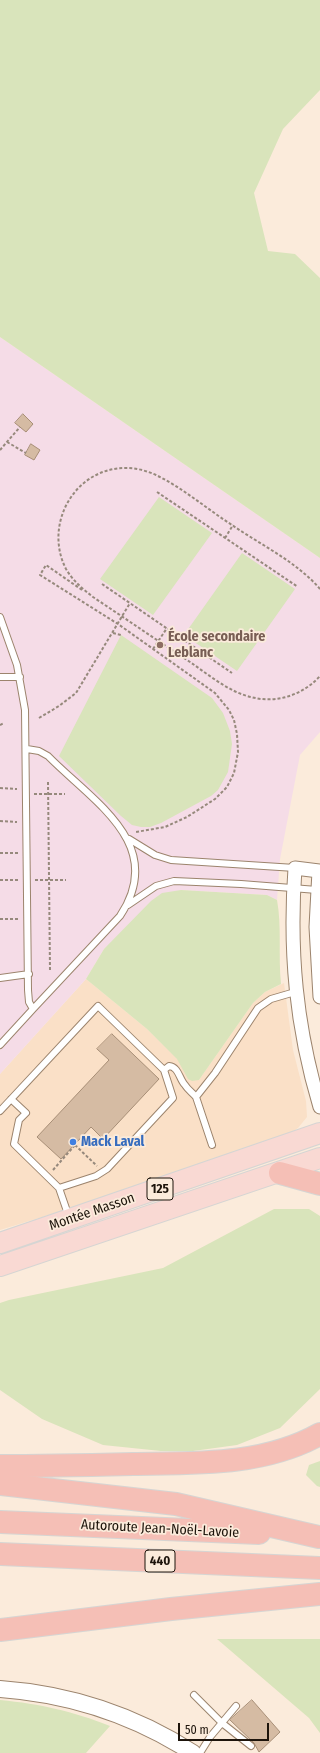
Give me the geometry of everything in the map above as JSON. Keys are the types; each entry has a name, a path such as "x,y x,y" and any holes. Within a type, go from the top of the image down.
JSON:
{"highway":[{"path":"280,1173 320,1184"},
{"path":"0,1466 182,1464 223,1461 275,1452 297,1445 320,1434"},
{"path":"0,1484 176,1504 319,1537"},
{"name":"Autoroute Jean-Noël-Lavoie","path":"0,1522 319,1537"},
{"name":"440","path":"0,1554 320,1568"},
{"path":"0,1630 171,1609 320,1594"}],"main road":[{"name":"Montée Masson","path":"0,1243 320,1133"},
{"name":"Montée Masson","path":"0,1266 280,1173 320,1158"}],"street":[{"path":"320,997 316,934 319,871 296,868 294,888 293,946 295,992 304,1043 320,1107"},
{"path":"0,1689 46,1694 96,1706 145,1725 194,1753"}],"lane":[{"path":"0,617 10,643 20,677 25,710 27,749 29,998 33,1009"},
{"path":"0,677 20,677"},
{"path":"27,749 39,751 48,756 115,820 129,839 155,856 171,860 296,868"},
{"path":"0,1045 99,940 128,905 135,876 133,853 129,839"},
{"path":"128,905 156,886 174,881 318,890"},
{"path":"0,978 29,974"},
{"path":"196,1097 215,1074 258,1008 271,999 295,992"},
{"path":"0,1111 98,1006 164,1070 173,1098 107,1169 96,1176 59,1188"},
{"path":"164,1070 169,1066 173,1066 177,1070 184,1085 196,1097 212,1145"},
{"path":"11,1099 26,1113 19,1120 14,1144 59,1188 70,1220"},
{"path":"194,1695 222,1723 251,1746"},
{"path":"200,1753 236,1706"}],"path":[{"path":"0,450 20,427"},
{"path":"7,442 26,453"},
{"path":"93,597 79,585 67,570 60,553 58,537 61,517 67,502 82,484 95,476 110,470 126,468 150,473 168,482 295,567 320,589"},
{"path":"157,492 243,552 298,587"},
{"path":"225,538 233,526"},
{"path":"136,832 165,827 187,817 215,799 231,780 238,752 236,727 229,710 215,693 118,624 40,575 46,565 221,683 252,698 269,700 287,697 304,690 320,676"},
{"path":"102,584 152,616 232,673"},
{"path":"39,718 59,706 76,693 130,603"},
{"path":"153,649 167,628"},
{"path":"113,633 121,635"},
{"path":"0,725 4,723"},
{"path":"48,782 50,971"},
{"path":"0,788 27,789"},
{"path":"41,794 65,794"},
{"path":"0,821 27,822"},
{"path":"0,853 27,853"},
{"path":"42,880 66,880"},
{"path":"0,919 28,920"},
{"path":"47,1176 75,1145 99,1168"}],"shaded area":[{"name":"École secondaire Leblanc","path":"0,337 320,558 320,732 300,755 280,859 277,900 267,895 181,890 104,949 86,979 0,1074"},
{"path":"86,979 147,1029 199,1080 253,1003 265,992 284,983 293,1050 306,1101 307,1117 298,1128 292,1132 78,1206 0,1230 0,1074"}],"green space":[{"path":"0,0 320,0 320,90 283,129 254,193 268,251 295,254 320,278 320,558 0,337"},
{"path":"159,497 212,533 153,615 100,579"},
{"path":"242,553 295,589 237,671 184,635"},
{"path":"121,635 212,698 223,713 230,731 232,744 228,772 218,790 211,796 161,823 150,827 132,825 59,756"},
{"path":"181,890 267,895 277,900 279,921 281,984 265,992 253,1003 199,1080 192,1081 188,1079 177,1059 147,1029 86,979 104,949 151,901 162,893"},
{"path":"274,1209 309,1209 320,1216 320,1389 280,1428 237,1445 193,1451 161,1451 103,1445 42,1419 0,1390 0,1303 163,1268"},
{"path":"320,1461 320,1487 306,1475 309,1465"},
{"path":"217,1639 320,1639 320,1733 309,1718"},
{"path":"0,1700 56,1709 83,1716 110,1726 86,1753 0,1753"}],"building":[{"path":"23,414 33,424 26,432 15,423"},
{"path":"31,444 40,450 34,460 25,455"},
{"path":"112,1034 159,1079 103,1139 91,1127 61,1159 37,1137 109,1060 97,1049"},
{"path":"252,1700 280,1732 259,1752 254,1743 230,1720"}],"place":[{"name":"École secondaire Leblanc","path":"160,645"},
{"name":"Mack Laval","path":"73,1142"}]}
